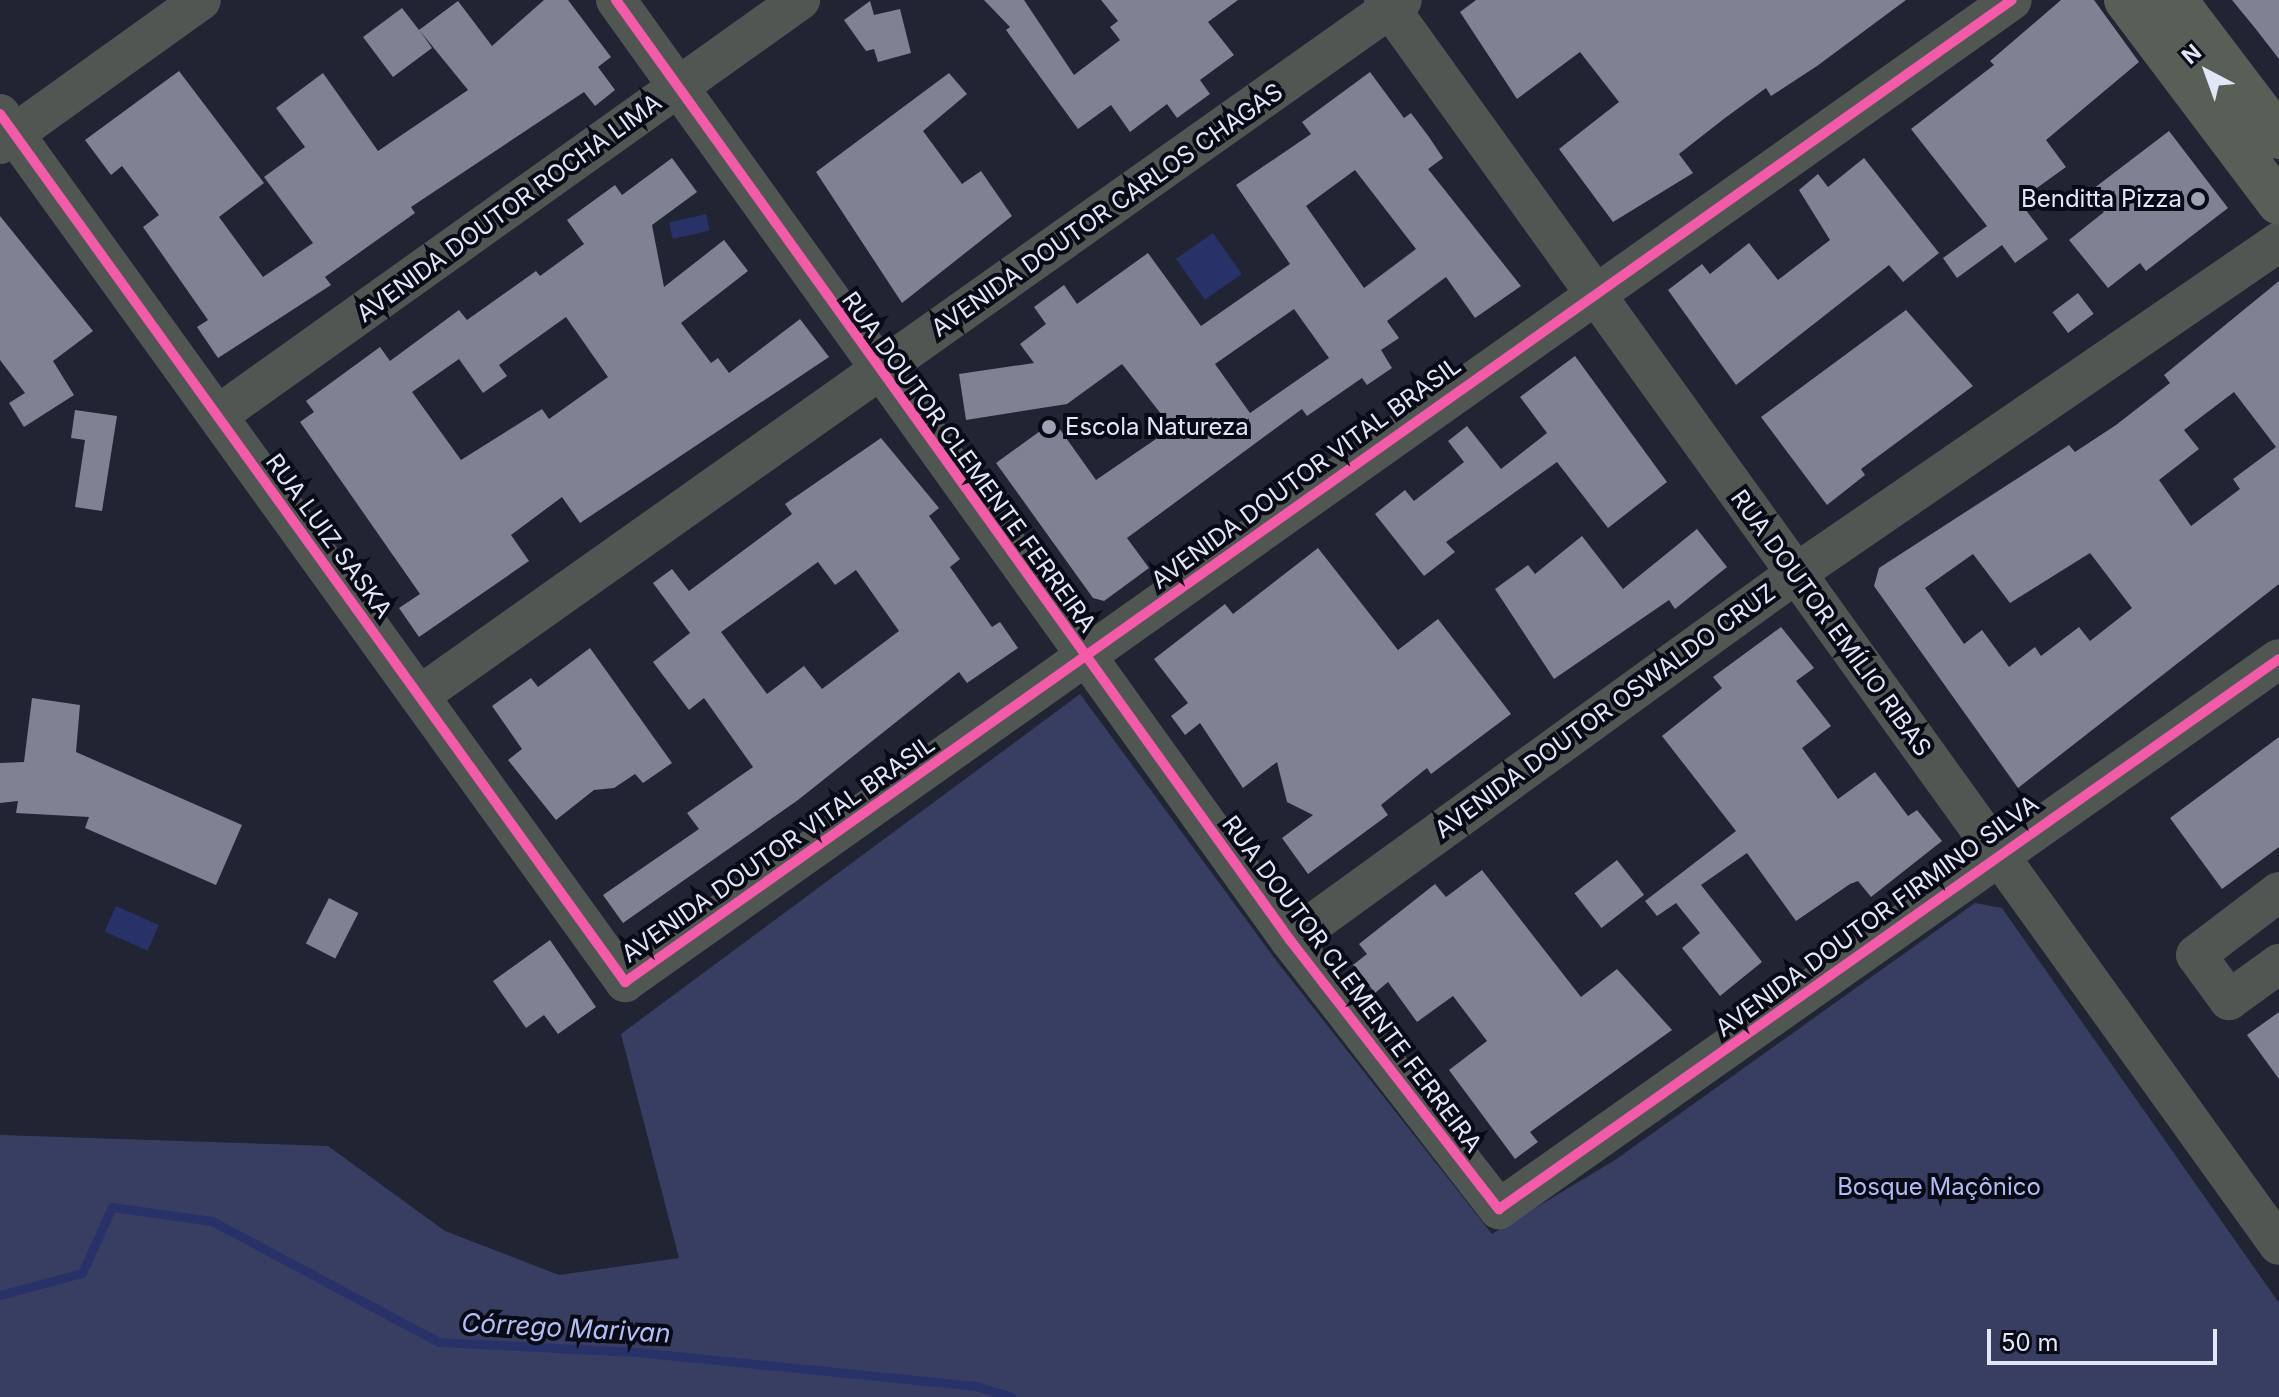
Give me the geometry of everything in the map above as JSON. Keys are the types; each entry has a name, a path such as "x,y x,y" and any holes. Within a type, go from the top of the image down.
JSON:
{"main road":[{"path":"2126,0 2279,203"},
{"path":"2175,0 2279,137"}],"street":[{"path":"5,131 201,0"},
{"name":"RUA DOUTOR CLEMENTE FERREIRA","path":"616,0 1290,940 1499,1209"},
{"name":"AVENIDA DOUTOR ROCHA LIMA","path":"218,415 800,0"},
{"name":"AVENIDA DOUTOR VITAL BRASIL","path":"625,982 1085,658 1594,290 2012,0"},
{"name":"RUA DOUTOR EMÍLIO RIBAS","path":"1392,3 1795,574 2279,1245"},
{"name":"AVENIDA DOUTOR CARLOS CHAGAS","path":"419,696 880,371 1392,3"},
{"name":"RUA LUIZ SASKA","path":"5,131 218,415 625,982"},
{"name":"AVENIDA DOUTOR OSWALDO CRUZ","path":"1290,940 1795,574 2279,242"},
{"name":"AVENIDA DOUTOR FIRMINO SILVA","path":"1499,1209 1996,853 2279,659"},
{"path":"2279,892 2196,955 2229,1000 2279,964"}],"green space":[{"name":"Bosque Maçônico","path":"1080,694 1278,963 1492,1234 1615,1160 1975,903 2002,908 2279,1303 2279,1397 0,1397 0,1135 328,1146 445,1231 559,1275 679,1258 621,1034"}],"shaded area":[{"path":"706,214 710,231 673,239 669,223"},
{"path":"1213,233 1242,274 1205,300 1176,259"},
{"path":"116,906 159,925 148,951 105,932"}],"building":[{"path":"544,0 568,0 611,57 598,67 615,90 595,106 584,92 411,207 415,213 325,277 331,285 218,358 197,327 208,320 143,227 159,215 122,166 111,175 85,140 179,71 264,183 219,217 263,277 313,243 264,177 305,147 276,108 323,73 378,151 468,90 420,31 432,48 393,77 363,37 402,8 419,30 458,1 492,46"},
{"path":"984,0 1024,0 1074,75 1120,40 1110,27 1118,21 1101,0 1238,0 1208,22 1234,55 1200,80 1210,94 1177,118 1167,104 1130,132 1111,105 1078,129 1006,30 1010,27"},
{"path":"1476,0 1906,0 1771,96 1766,88 1725,118 1679,154 1693,173 1613,222 1559,149 1619,102 1580,52 1517,99 1460,12"},
{"path":"2061,0 2094,0 2139,62 2046,140 2066,167 2019,201 2048,239 2015,263 2002,245 1957,278 1943,258 1987,226 1911,129 1994,65 1990,61"},
{"path":"2232,0 2279,0 2279,59 2255,28"},
{"path":"870,1 874,15 900,9 911,53 878,62 874,49 866,51 844,20"},
{"path":"1370,72 1404,118 1411,113 1429,137 1443,158 1428,169 1521,286 1475,318 1446,277 1387,321 1399,338 1381,350 1392,368 1367,385 1362,378 1307,416 1302,409 1127,538 1149,568 1104,601 1093,598 996,463 1054,421 1096,480 1172,428 1122,364 1067,404 966,420 959,374 1034,363 1020,344 1046,324 1034,307 1064,285 1077,304 1148,253 1201,326 1290,264 1236,185 1311,134 1302,122","holes":["1355,170 1416,249 1364,288 1306,206","1294,309 1329,358 1250,413 1215,364"]},
{"path":"949,73 967,94 923,131 962,184 981,171 1012,216 902,303 816,172"},
{"path":"2169,131 2228,208 2146,271 2140,263 2108,288 2069,240 2104,212 2089,192"},
{"path":"672,158 697,192 652,225 664,287 724,240 748,271 681,323 711,363 718,358 729,373 800,319 829,357 580,523 562,497 511,535 529,561 419,637 399,608 420,594 300,422 314,412 306,401 380,347 390,361 459,310 467,320 536,271 540,276 584,244 567,220 615,185 622,195","holes":["566,317 608,377 549,419 542,409 461,460 412,392 459,359 483,393 507,376 499,365"]},
{"path":"1864,158 1939,253 1903,282 1889,265 1736,385 1668,290 1702,264 1710,274 1749,243 1778,280 1830,240 1799,190 1818,174 1828,187"},
{"path":"0,216 93,331 53,361 74,395 24,427 9,403 25,393 0,360"},
{"path":"2279,281 2279,584 2018,788 1874,586 1879,568 2069,445 2075,452 2116,425 2170,383 2164,375","holes":["2234,392 2276,447 2233,479 2240,489 2191,526 2159,480 2199,449 2184,430","2090,553 2132,608 2090,641 2079,627 2041,656 2035,647 2009,667 1982,630 1964,644 1925,588 1973,554 2010,603"]},
{"path":"2078,293 2094,314 2068,333 2052,312"},
{"path":"1906,310 1973,386 1861,469 1865,475 1827,505 1761,417"},
{"path":"1575,356 1667,482 1608,528 1557,462 1446,542 1455,552 1424,576 1375,514 1405,490 1414,501 1464,462 1448,441 1467,426 1501,469 1547,433 1520,397"},
{"path":"75,410 117,416 102,511 75,507 85,440 71,438"},
{"path":"881,438 939,508 929,516 960,559 950,567 992,627 1000,622 1018,648 967,683 959,672 798,800 623,923 603,895 699,829 687,813 753,767 704,698 689,710 653,662 690,633 653,583 672,569 689,591 792,514 785,504","holes":["818,562 835,585 856,570 899,631 822,689 804,666 767,694 721,632"]},
{"path":"1697,529 1727,567 1675,609 1669,600 1554,679 1495,589 1528,565 1535,574 1582,536 1623,589"},
{"path":"1318,548 1398,650 1438,619 1511,714 1431,774 1427,768 1381,805 1388,815 1308,874 1282,838 1313,815 1287,802 1277,762 1243,788 1200,723 1185,735 1171,716 1188,703 1154,659 1225,604 1233,614"},
{"path":"1781,627 1814,668 1796,681 1831,726 1802,748 1838,799 1875,772 1908,816 1917,810 1942,841 1871,897 1858,881 1796,921 1747,853 1701,885 1762,962 1720,996 1682,948 1700,933 1676,903 1657,916 1645,901 1736,831 1662,736 1722,688 1713,677"},
{"path":"590,648 672,763 643,783 635,774 614,788 594,790 556,820 508,760 522,749 492,706 531,678 538,687"},
{"path":"32,698 80,705 76,752 242,825 216,885 85,828 89,817 16,813 18,801 0,803 0,763 24,762"},
{"path":"2279,737 2279,847 2222,889 2170,818"},
{"path":"1617,860 1644,895 1602,928 1574,893"},
{"path":"1482,870 1581,997 1617,969 1672,1030 1530,1132 1538,1142 1515,1159 1449,1070 1487,1041 1453,996 1417,1022 1388,982 1375,993 1353,965 1367,954 1359,944 1435,884 1446,897"},
{"path":"329,898 358,913 335,958 306,943"},
{"path":"550,940 596,1007 558,1034 544,1015 526,1028 493,981"},
{"path":"2279,1012 2279,1079 2247,1035"}],"waterway":[{"name":"Córrego Marivan","path":"0,1295 82,1273 112,1207 212,1221 439,1342 636,1352 976,1386 1011,1397"}],"cycle path":[{"path":"616,0 1290,940 1499,1209 2279,659"},
{"path":"0,114 625,982 2012,0"}],"place":[{"name":"Benditta Pizza","path":"2198,199"},
{"name":"Escola Natureza","path":"1049,427"}]}
